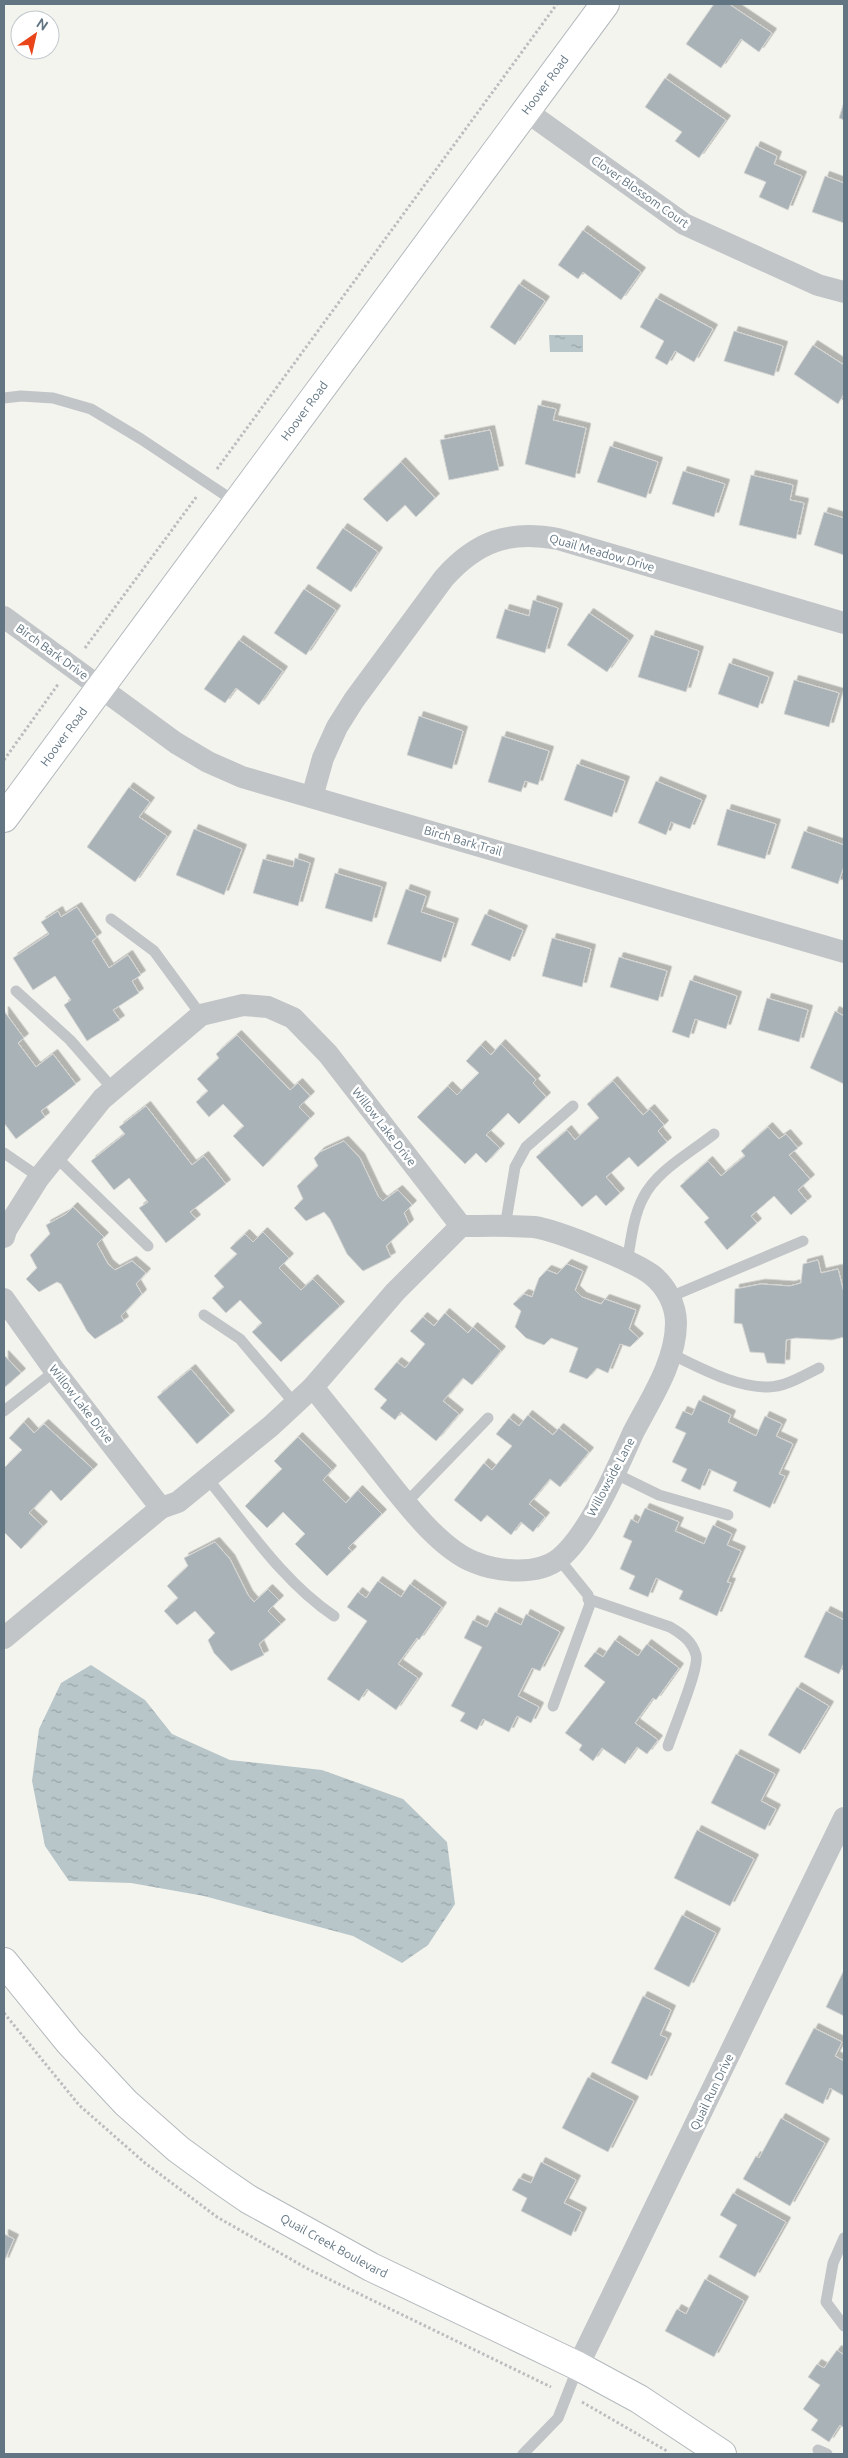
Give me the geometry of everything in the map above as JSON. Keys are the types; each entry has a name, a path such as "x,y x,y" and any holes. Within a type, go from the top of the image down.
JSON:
{"main road":[{"name":"Hoover Road","path":"4,818 605,4"},
{"name":"Quail Creek Boulevard","path":"4,1962 69,2042 126,2103 178,2148 248,2199 371,2267 578,2366 639,2399 722,2454"}],"street":[{"name":"Clover Blossom Court","path":"526,111 684,224 818,285 844,292"},
{"name":"Quail Meadow Drive","path":"312,797 323,758 337,727 354,700 444,578 458,562 493,541 516,536 536,535 558,539 844,623"},
{"name":"Birch Bark Drive","path":"4,617 101,687"},
{"name":"Birch Bark Trail","path":"101,687 176,743 208,762 242,776 844,952"},
{"name":"Willow Lake Drive","path":"4,1237 6,1230 39,1177 102,1099 201,1015 243,1005 268,1007 293,1018 328,1054 461,1226"},
{"name":"Willowside Lane","path":"313,1387 406,1503 440,1540 472,1562 504,1570 537,1568 559,1559 574,1542 605,1493 672,1354 676,1321 669,1293 652,1275 609,1253 535,1227 461,1226"},
{"path":"4,1638 161,1508 178,1502 295,1404 313,1387 395,1292 461,1226"},
{"name":"Willow Lake Drive","path":"4,1299 55,1370 161,1508"},
{"name":"Quail Run Drive","path":"578,2366 844,1818"}],"lane":[{"path":"4,398 21,396 53,398 91,409 141,439 237,503"},
{"path":"111,919 154,951 201,1015"},
{"path":"16,991 70,1040 113,1089"},
{"path":"505,1227 515,1167 526,1147 572,1106"},
{"path":"627,1262 642,1198 654,1181 714,1134"},
{"path":"4,1153 39,1177"},
{"path":"56,1157 148,1246"},
{"path":"670,1297 803,1240"},
{"path":"204,1315 240,1339 295,1404"},
{"path":"672,1354 726,1379 768,1387 787,1383 819,1368"},
{"path":"4,1410 55,1370"},
{"path":"406,1503 488,1418"},
{"path":"614,1473 659,1495 728,1515"},
{"path":"207,1478 294,1583 317,1605 334,1616"},
{"path":"554,1706 590,1604 588,1598 559,1559"},
{"path":"588,1598 670,1627 682,1634 692,1645 697,1657 668,1746"},
{"path":"844,2238 833,2263 826,2302 844,2326"},
{"path":"523,2454 558,2418 578,2366"}],"path":[{"path":"4,760 557,4"}],"water":[{"path":"549,335 583,335 583,352 550,352"},
{"path":"91,1665 145,1700 172,1734 230,1760 322,1770 403,1799 447,1842 455,1904 428,1945 402,1963 353,1936 204,1896 131,1883 69,1881 45,1846 32,1781 39,1729 61,1683"}],"building":[{"path":"714,4 729,4 772,33 759,52 741,39 721,68 686,44"},
{"path":"665,78 726,120 699,158 675,141 682,132 645,107"},
{"path":"844,102 844,120 839,118"},
{"path":"756,146 777,156 774,164 802,176 788,210 759,197 766,182 744,173"},
{"path":"825,176 844,183 844,223 812,212"},
{"path":"583,230 641,272 621,300 583,272 578,279 558,265"},
{"path":"519,284 545,301 515,345 490,327"},
{"path":"656,298 713,329 694,362 675,351 667,365 655,358 664,341 640,327"},
{"path":"734,331 783,346 774,376 724,361"},
{"path":"813,345 844,365 844,394 838,404 794,374"},
{"path":"538,405 556,409 553,420 586,428 575,478 525,464"},
{"path":"490,430 499,470 449,480 440,440"},
{"path":"610,446 658,462 646,498 597,482"},
{"path":"401,462 435,498 416,517 405,505 387,522 363,499"},
{"path":"683,471 725,484 714,517 672,504"},
{"path":"751,475 793,485 790,500 804,503 796,539 739,525"},
{"path":"824,512 844,518 844,555 814,545"},
{"path":"343,528 378,552 351,592 316,568"},
{"path":"304,589 336,610 306,655 274,633"},
{"path":"533,600 558,608 545,653 496,638 505,609 529,616"},
{"path":"589,613 629,640 607,672 567,645"},
{"path":"651,635 699,651 686,692 638,677"},
{"path":"239,640 283,671 259,705 236,688 225,703 204,689"},
{"path":"729,663 769,677 758,708 718,694"},
{"path":"794,680 839,693 829,727 784,714"},
{"path":"419,716 463,731 452,769 407,755"},
{"path":"502,736 549,751 538,785 525,781 521,792 488,782"},
{"path":"577,764 625,781 612,817 564,800"},
{"path":"656,781 702,800 690,829 671,822 666,835 638,823"},
{"path":"129,787 150,802 139,817 167,836 135,882 87,847"},
{"path":"727,809 776,824 765,859 717,845"},
{"path":"194,829 242,849 224,895 176,875"},
{"path":"804,831 844,845 844,866 838,884 791,868"},
{"path":"295,858 310,863 298,906 253,893 263,859 293,867"},
{"path":"335,873 382,887 372,922 325,908"},
{"path":"406,889 426,896 421,912 454,923 441,962 387,944"},
{"path":"77,907 97,937 92,941 109,968 128,955 141,975 132,981 139,993 113,1010 120,1020 87,1041 64,1005 71,1000 55,976 33,990 13,958 49,934 41,922 58,911 61,917"},
{"path":"485,914 523,930 510,961 471,945"},
{"path":"552,938 591,949 582,987 542,976"},
{"path":"619,957 667,971 658,1001 610,987"},
{"path":"690,980 737,996 726,1029 695,1019 689,1038 672,1032"},
{"path":"767,998 808,1010 799,1042 758,1030"},
{"path":"4,1011 24,1038 18,1043 36,1067 53,1054 76,1084 41,1111 45,1117 16,1139 4,1123"},
{"path":"835,1011 844,1016 844,1084 810,1068"},
{"path":"237,1035 290,1090 298,1083 310,1096 299,1107 310,1118 263,1167 233,1136 244,1126 223,1104 209,1117 196,1102 208,1091 197,1079 219,1058 216,1054"},
{"path":"501,1044 536,1080 533,1083 546,1097 519,1124 508,1113 486,1135 500,1148 486,1163 476,1153 465,1164 417,1117 448,1086 457,1095 479,1073 466,1061 481,1045 491,1055"},
{"path":"613,1081 643,1115 650,1109 664,1125 658,1131 667,1142 638,1167 629,1157 606,1177 620,1193 606,1206 596,1195 582,1207 536,1157 567,1130 575,1140 599,1118 587,1104"},
{"path":"146,1106 192,1165 204,1156 226,1184 190,1212 196,1219 166,1243 139,1208 148,1202 129,1178 114,1190 91,1161 125,1134 119,1127"},
{"path":"768,1127 779,1139 786,1134 798,1148 789,1155 810,1179 798,1190 807,1201 791,1215 774,1196 751,1216 757,1223 727,1250 704,1222 709,1218 680,1186 708,1161 721,1176 745,1156 741,1151"},
{"path":"344,1141 360,1158 378,1196 383,1201 398,1190 412,1205 404,1213 409,1224 386,1246 391,1257 363,1271 347,1254 330,1219 324,1212 306,1221 294,1208 303,1199 297,1186 318,1166 314,1158 320,1152"},
{"path":"73,1207 104,1237 97,1244 108,1264 115,1270 132,1261 146,1273 136,1284 142,1294 121,1316 124,1321 95,1339 87,1331 61,1284 57,1282 39,1292 26,1279 37,1268 30,1255 50,1234 46,1225 66,1214"},
{"path":"263,1232 289,1258 279,1268 301,1290 313,1279 340,1306 281,1362 252,1332 262,1323 240,1300 226,1313 212,1298 224,1287 214,1276 237,1254 230,1248 245,1234 253,1242"},
{"path":"818,1260 821,1273 838,1269 844,1293 844,1337 832,1340 796,1338 786,1340 785,1364 767,1363 764,1353 750,1352 742,1324 734,1323 735,1289 761,1284 790,1286 801,1283 803,1264"},
{"path":"567,1264 583,1271 575,1290 582,1297 601,1304 605,1299 636,1310 629,1329 639,1338 630,1347 620,1344 608,1373 597,1368 587,1379 569,1372 578,1348 551,1338 544,1345 526,1338 515,1327 521,1311 513,1304 524,1294 532,1297 539,1278 547,1270 557,1274"},
{"path":"445,1313 468,1333 473,1327 501,1351 472,1385 463,1378 443,1401 459,1414 436,1441 401,1412 395,1420 380,1408 387,1400 374,1389 397,1362 405,1368 425,1344 410,1331 423,1317 434,1326"},
{"path":"4,1355 21,1373 4,1388"},
{"path":"191,1369 230,1415 197,1444 157,1397"},
{"path":"699,1400 731,1415 728,1422 756,1436 765,1416 782,1424 776,1436 793,1444 779,1474 785,1476 770,1508 733,1491 737,1482 709,1469 700,1490 681,1481 687,1469 672,1462 686,1433 675,1428 683,1411 692,1415"},
{"path":"528,1415 553,1435 559,1428 589,1452 560,1487 550,1479 529,1504 545,1517 533,1532 521,1522 511,1535 487,1515 481,1522 454,1500 484,1463 492,1470 512,1446 496,1434 509,1418 519,1426"},
{"path":"24,1422 34,1433 44,1424 93,1469 61,1501 51,1490 29,1513 43,1526 21,1549 4,1532 4,1468 22,1450 9,1438"},
{"path":"298,1437 332,1470 323,1480 346,1503 358,1490 382,1514 348,1548 352,1551 327,1576 295,1544 305,1534 283,1512 267,1528 245,1506 282,1469 274,1461"},
{"path":"645,1508 679,1522 675,1531 704,1544 713,1525 732,1534 727,1545 741,1551 727,1582 731,1583 717,1616 679,1599 683,1591 656,1578 648,1597 629,1589 635,1576 620,1569 632,1541 623,1537 631,1519 638,1523"},
{"path":"215,1542 230,1559 248,1595 254,1602 268,1589 279,1600 268,1611 281,1624 259,1644 264,1655 231,1671 214,1653 208,1640 215,1633 195,1611 177,1625 164,1611 178,1598 167,1586 188,1566 184,1558"},
{"path":"378,1581 401,1597 410,1584 442,1607 419,1640 417,1638 398,1664 418,1678 396,1710 367,1689 359,1701 327,1679 367,1621 347,1607 358,1592 366,1598"},
{"path":"826,1611 844,1620 844,1663 839,1674 804,1657"},
{"path":"495,1612 521,1625 526,1614 560,1632 540,1671 532,1668 518,1696 539,1707 531,1723 517,1716 509,1732 483,1719 477,1730 460,1721 465,1713 451,1706 482,1647 464,1638 473,1620 487,1627"},
{"path":"615,1640 638,1656 647,1644 679,1668 656,1700 653,1698 635,1723 658,1740 647,1754 637,1747 625,1764 602,1748 593,1761 579,1750 582,1745 565,1733 605,1682 584,1666 595,1652 603,1657"},
{"path":"797,1687 829,1706 800,1754 768,1735"},
{"path":"736,1754 775,1774 761,1801 776,1809 765,1830 711,1803"},
{"path":"697,1830 754,1859 730,1906 674,1878"},
{"path":"682,1915 716,1933 689,1987 654,1969"},
{"path":"844,1970 844,2016 826,2007"},
{"path":"643,1996 671,2010 660,2035 667,2038 647,2080 611,2063"},
{"path":"814,2028 842,2042 835,2056 844,2061 844,2096 830,2088 823,2104 785,2084"},
{"path":"588,2077 634,2101 608,2152 562,2128"},
{"path":"781,2118 825,2143 790,2206 743,2179 756,2156 759,2158"},
{"path":"541,2162 576,2180 564,2203 582,2212 571,2236 521,2211 527,2198 512,2190 519,2178 531,2183"},
{"path":"733,2193 786,2222 755,2277 719,2257 737,2225 720,2215"},
{"path":"4,2234 14,2239 4,2262"},
{"path":"705,2279 744,2301 714,2357 665,2331 677,2309 686,2314"},
{"path":"837,2350 844,2355 844,2428 840,2425 829,2442 811,2430 818,2420 803,2409 820,2385 808,2377 817,2364 824,2368"}]}
